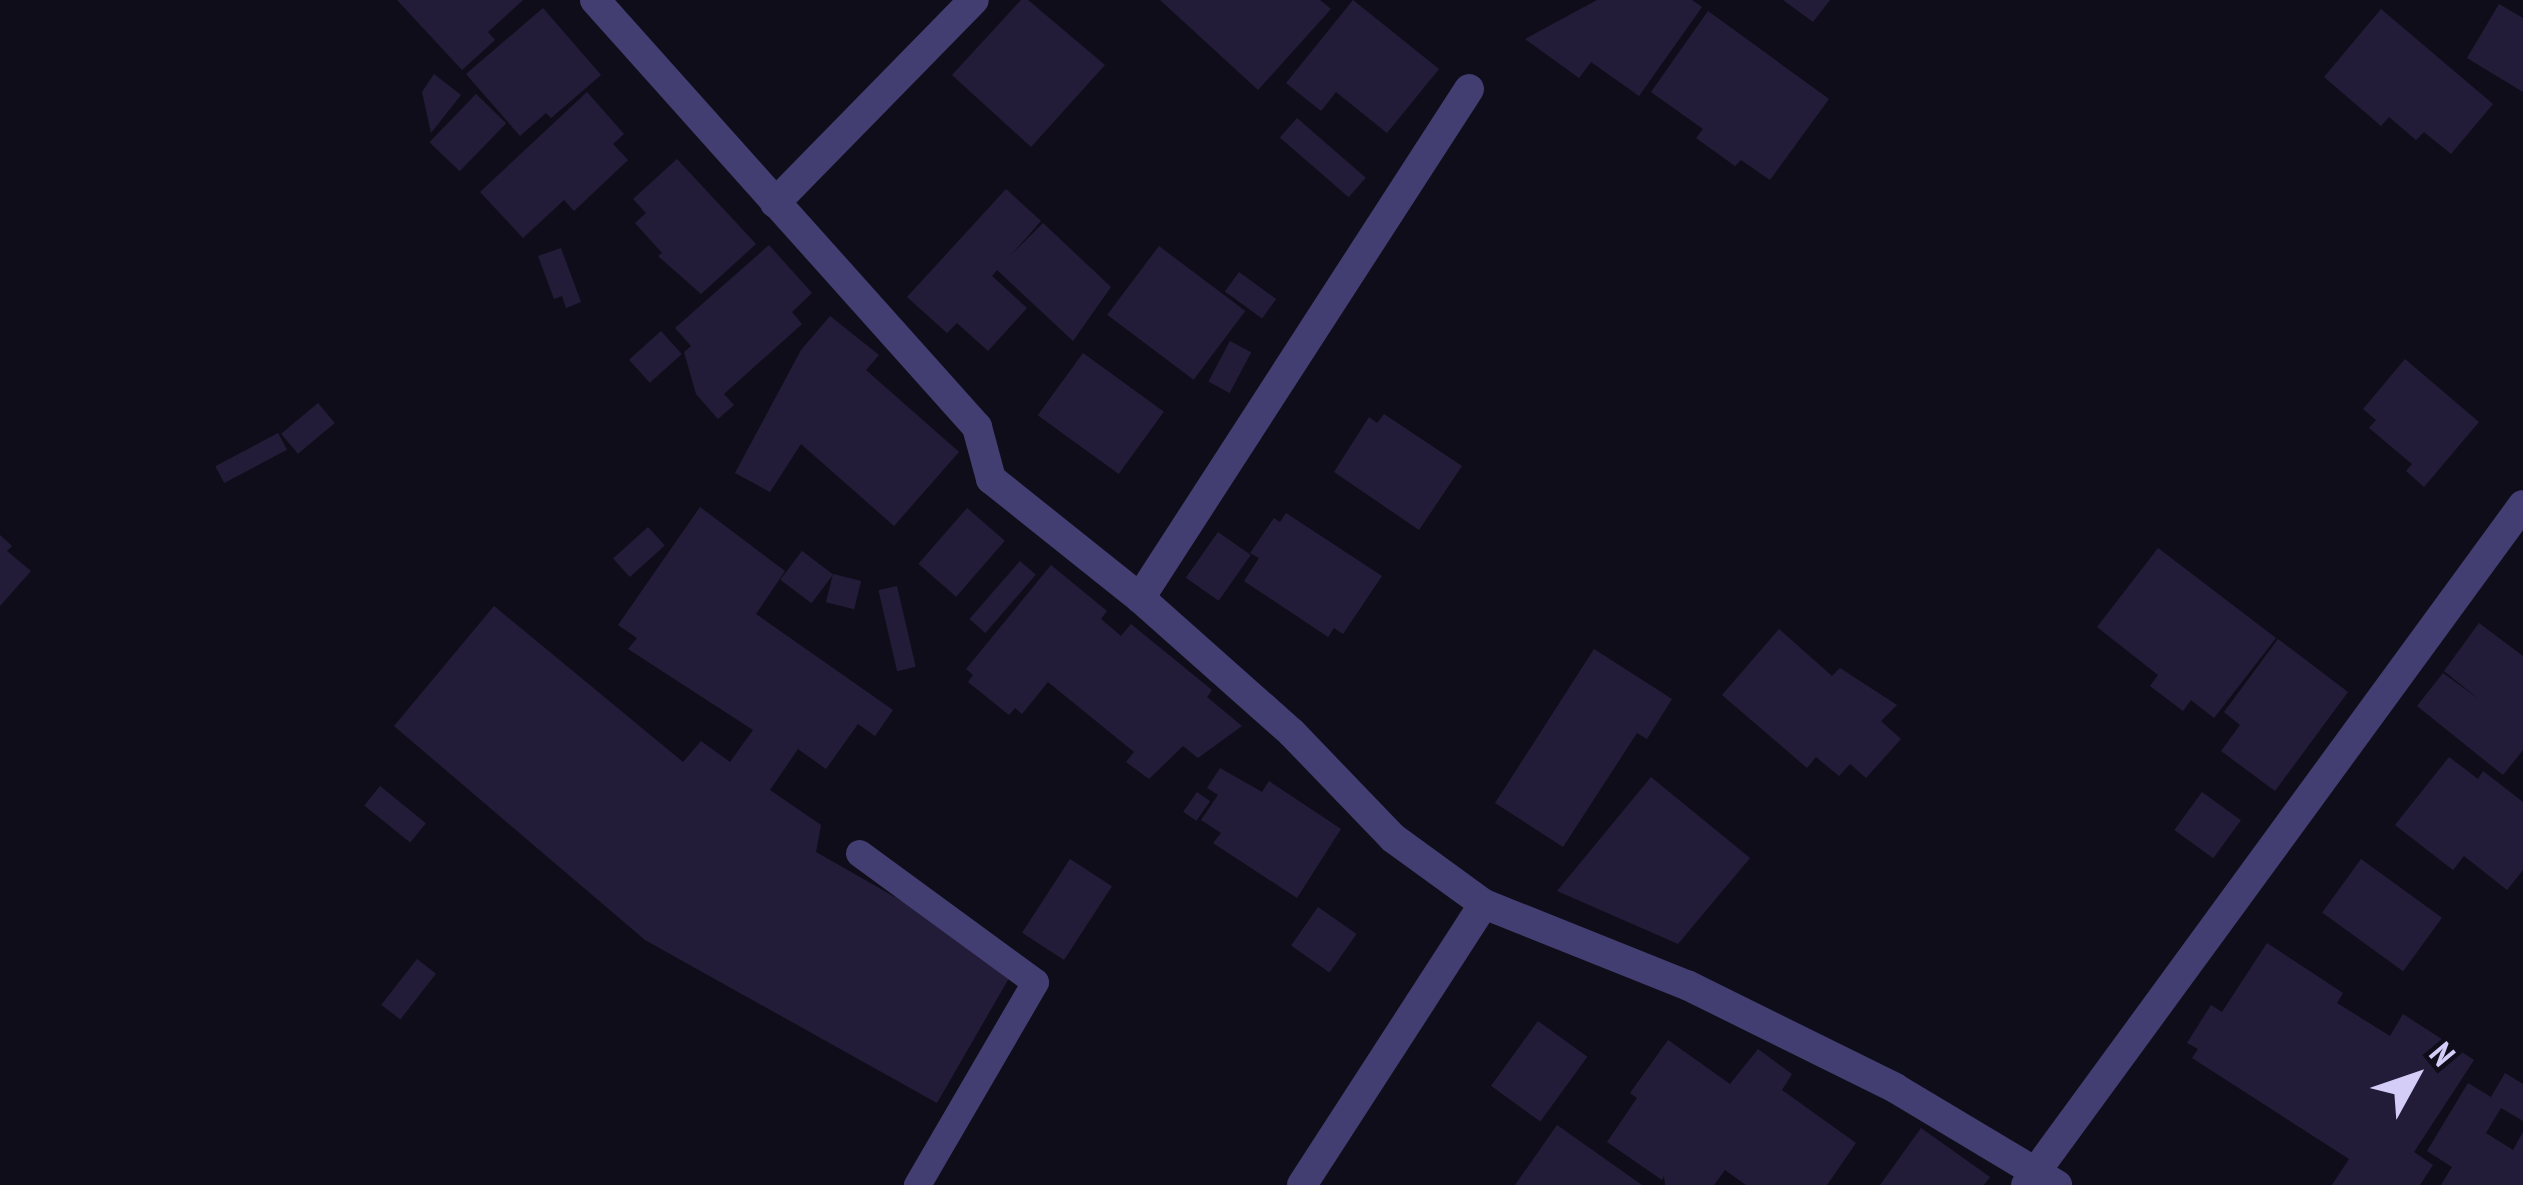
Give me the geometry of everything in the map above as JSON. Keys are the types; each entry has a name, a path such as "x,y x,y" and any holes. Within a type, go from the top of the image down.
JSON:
{"street":[{"path":"596,0 977,427 991,479 1140,598 1291,732 1393,838 1484,904 1687,985 1895,1088 2040,1180 2523,506"},
{"path":"776,202 974,0"},
{"path":"1140,598 1469,89"},
{"path":"1302,1185 1484,904"}],"lane":[{"path":"859,853 1035,982 917,1185"}],"building":[{"path":"397,0 523,0 488,32 495,40 462,70"},
{"path":"1021,0 1028,0 1105,65 1031,147 952,75"},
{"path":"1160,0 1320,0 1331,9 1258,90"},
{"path":"1353,0 1439,69 1387,133 1336,92 1321,111 1286,83"},
{"path":"1597,0 1692,0 1702,7 1639,96 1591,62 1579,78 1525,39"},
{"path":"1783,0 1830,0 1813,22"},
{"path":"2499,4 2523,18 2523,92 2467,58"},
{"path":"543,8 601,75 551,118 546,113 520,136 466,74"},
{"path":"2381,9 2493,104 2451,154 2424,132 2416,140 2389,117 2381,126 2324,77"},
{"path":"1708,11 1829,99 1770,180 1741,160 1735,166 1696,138 1703,129 1651,92"},
{"path":"434,74 461,95 431,133 422,92"},
{"path":"587,92 624,134 613,144 628,160 574,211 564,200 523,238 480,192"},
{"path":"476,94 506,123 460,171 429,142"},
{"path":"1297,118 1366,178 1349,197 1280,138"},
{"path":"677,159 756,244 701,294 658,256 662,253 635,223 646,213 633,199"},
{"path":"1006,189 1041,221 1011,255 1043,223 1111,287 1073,341 997,270 992,276 1027,308 988,351 957,323 947,333 907,297"},
{"path":"769,245 812,293 792,312 802,324 724,394 734,405 718,419 696,394 684,352 691,346 675,328"},
{"path":"1159,246 1245,311 1193,380 1107,315"},
{"path":"561,248 581,302 566,308 562,296 554,299 538,256"},
{"path":"1239,272 1276,299 1262,318 1225,291"},
{"path":"830,316 879,355 866,370 959,452 894,526 801,444 770,492 735,473 801,350"},
{"path":"661,331 682,354 650,383 629,360"},
{"path":"1230,341 1251,352 1230,393 1208,382"},
{"path":"1083,353 1164,412 1119,474 1038,415"},
{"path":"2405,359 2479,422 2424,487 2406,471 2412,464 2369,428 2376,420 2363,409"},
{"path":"318,403 335,423 298,454 281,434"},
{"path":"1384,414 1462,466 1419,530 1334,472 1369,417 1377,423"},
{"path":"278,433 287,450 224,483 215,466"},
{"path":"700,507 785,571 756,614 893,710 875,736 858,724 826,769 798,749 770,790 821,825 816,852 1016,966 937,1103 645,940 394,726 494,606 683,762 701,741 730,762 753,730 628,649 637,638 618,625"},
{"path":"967,508 1005,541 956,597 918,564"},
{"path":"1286,513 1382,576 1343,634 1334,628 1328,637 1244,581 1259,558 1250,553 1274,518 1280,522"},
{"path":"648,527 665,546 630,577 613,558"},
{"path":"1218,532 1251,555 1219,601 1186,578"},
{"path":"0,535 12,546 7,551 31,571 0,606"},
{"path":"2158,548 2276,638 2214,718 2191,700 2183,711 2150,686 2158,675 2097,627"},
{"path":"802,551 833,574 811,603 780,580"},
{"path":"1020,561 1036,575 985,633 969,619"},
{"path":"1051,565 1107,611 1101,619 1121,636 1131,624 1212,690 1207,697 1242,726 1198,758 1183,746 1149,779 1126,762 1134,752 1048,682 1022,714 1015,708 1009,715 968,682 973,675 966,669"},
{"path":"833,574 861,581 854,609 826,602"},
{"path":"897,586 916,667 897,671 878,590"},
{"path":"2479,623 2523,656 2523,750 2503,775 2417,706 2443,673 2480,700 2444,671"},
{"path":"1779,629 1832,676 1840,668 1897,705 1881,721 1901,739 1866,778 1850,764 1839,776 1816,757 1807,768 1722,695"},
{"path":"2278,639 2348,692 2275,791 2221,751 2240,725 2224,712"},
{"path":"1594,649 1672,699 1647,739 1637,733 1563,847 1495,803"},
{"path":"2449,757 2478,779 2483,771 2523,802 2523,870 2507,890 2464,856 2453,870 2395,825"},
{"path":"1220,768 1262,792 1269,781 1341,829 1297,898 1213,843 1221,833 1201,820 1218,795 1207,788"},
{"path":"1651,777 1750,858 1678,944 1557,891"},
{"path":"380,786 426,823 410,843 364,805"},
{"path":"1197,792 1210,801 1196,821 1183,812"},
{"path":"2202,792 2241,820 2213,858 2174,830"},
{"path":"1070,859 1112,886 1064,960 1022,933"},
{"path":"2361,859 2442,918 2403,971 2322,912"},
{"path":"1318,907 1357,934 1330,972 1291,946"},
{"path":"2267,943 2343,993 2337,1003 2390,1036 2403,1014 2474,1060 2414,1152 2433,1165 2420,1185 2332,1185 2349,1159 2192,1058 2198,1049 2187,1043 2211,1005 2222,1012"},
{"path":"417,959 436,974 400,1019 381,1005"},
{"path":"1538,1021 1587,1057 1540,1122 1491,1086"},
{"path":"1668,1040 1730,1084 1758,1049 1792,1074 1782,1090 1856,1143 1827,1185 1746,1185 1725,1170 1714,1185 1665,1185 1664,1176 1662,1180 1607,1142 1637,1098 1630,1093"},
{"path":"2505,1073 2523,1084 2523,1121 2501,1108 2486,1133 2513,1150 2523,1132 2523,1185 2441,1185 2452,1167 2427,1151 2468,1083 2491,1097"},
{"path":"1557,1125 1642,1185 1515,1185"},
{"path":"1921,1128 1990,1177 1984,1185 1880,1185"}]}
